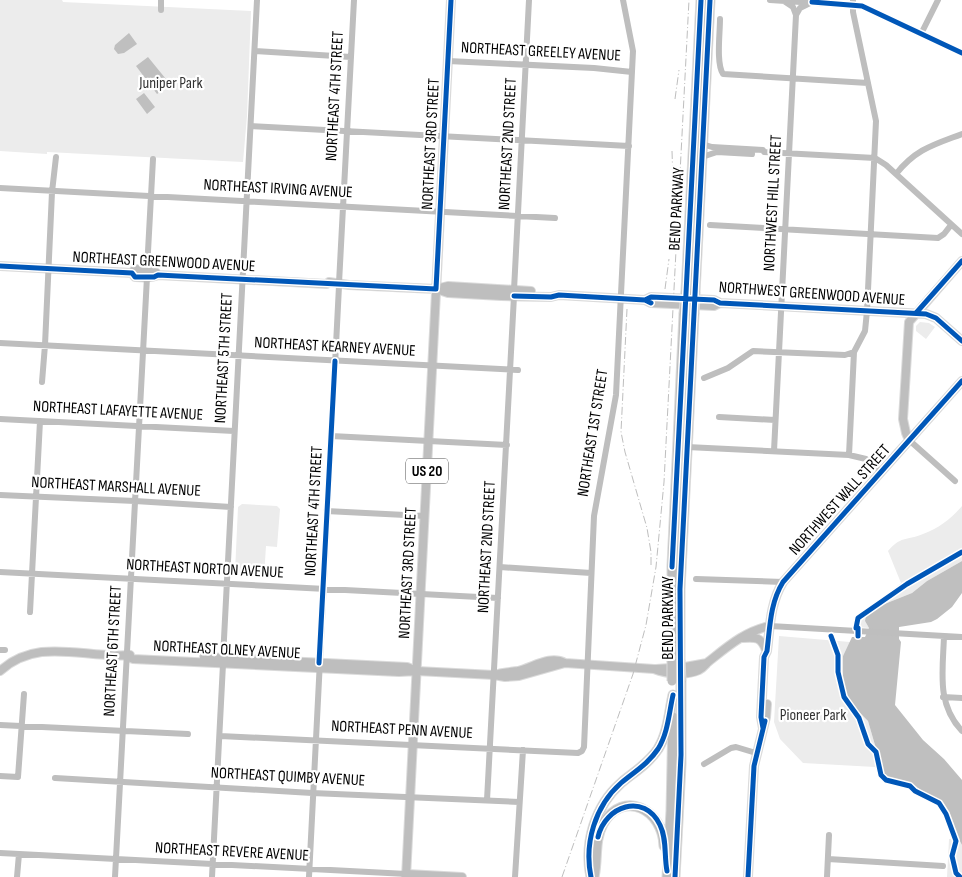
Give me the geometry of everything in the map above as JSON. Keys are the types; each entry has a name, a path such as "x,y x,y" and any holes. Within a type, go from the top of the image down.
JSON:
{"highway":[{"name":"BEND PARKWAY","path":"685,297 702,157 705,3"},
{"name":"BEND PARKWAY","path":"670,874 673,694 677,670 687,447 689,314 685,297 705,3"},
{"name":"BEND PARKWAY","path":"670,874 681,754 672,566 689,314"},
{"path":"593,877 589,868 591,839 597,816 610,794 649,761 656,752 666,733 673,694"},
{"path":"593,877 602,825 615,811 623,807 633,806 649,812 656,818 661,827 670,874"}],"main road":[{"name":"NORTHEAST 3RD STREET","path":"407,876 451,0"},
{"path":"909,440 904,427 904,401 909,322 962,261"},
{"name":"NORTHEAST GREENWOOD AVENUE","path":"0,266 132,273 136,269 147,273 154,270 158,275 327,284 329,286 339,284 436,289 448,293 514,293 551,297 559,295 644,300 651,297 685,297"},
{"name":"NORTHWEST GREENWOOD AVENUE","path":"685,297 714,300 720,303 926,314 936,318 962,341"},
{"name":"NORTHWEST WALL STREET","path":"763,728 761,717 764,657 772,606 777,592 783,582 962,381"},
{"path":"738,639 753,631 770,626"},
{"path":"738,639 759,638 762,640 766,651"},
{"name":"NORTHEAST OLNEY AVENUE","path":"0,671 20,657 37,652 127,656 133,659 319,666 407,667 417,671 494,675 560,660 565,663 677,670 707,663 738,639"},
{"name":"NORTHWEST WALL STREET","path":"748,877 752,783 756,753 766,711 768,664 766,651"},
{"path":"762,694 766,711"},
{"name":"NORTHEAST REVERE AVENUE","path":"407,876 462,877"}],"street":[{"path":"161,0 161,10"},
{"name":"NORTHEAST 5TH STREET","path":"212,877 257,0"},
{"name":"NORTHEAST 4TH STREET","path":"308,877 354,0"},
{"name":"NORTHEAST 2ND STREET","path":"487,800 529,0"},
{"name":"NORTHEAST 1ST STREET","path":"582,751 584,747 595,504 616,395 632,72 632,41 623,0"},
{"path":"770,0 852,2 962,53"},
{"path":"785,0 793,7 796,15"},
{"path":"921,34 938,0"},
{"path":"796,15 800,8 810,1"},
{"path":"849,455 854,352 865,331 868,310 876,121 852,2"},
{"name":"NORTHWEST HILL STREET","path":"774,451 796,15"},
{"path":"720,19 720,60 723,74 868,83"},
{"path":"255,51 351,57"},
{"name":"NORTHEAST GREELEY AVENUE","path":"448,61 594,68 632,72"},
{"path":"251,126 629,146"},
{"path":"896,174 906,161 919,152 962,134"},
{"path":"702,144 712,148 875,158 896,174 962,234"},
{"path":"702,157 717,152 762,154 764,152"},
{"path":"42,382 52,192 56,157"},
{"name":"NORTHEAST 6TH STREET","path":"115,877 153,159"},
{"name":"NORTHEAST IRVING AVENUE","path":"0,188 555,218"},
{"path":"710,225 938,238 952,225"},
{"name":"NORTHEAST KEARNEY AVENUE","path":"0,344 518,370"},
{"path":"704,378 728,368 753,352 845,355 854,352"},
{"path":"719,418 775,420"},
{"name":"NORTHEAST LAFAYETTE AVENUE","path":"0,419 234,431"},
{"path":"30,612 40,421"},
{"path":"330,436 507,445"},
{"path":"909,440 955,481"},
{"path":"687,447 849,455 866,459 881,472"},
{"name":"NORTHEAST MARSHALL AVENUE","path":"0,495 231,507"},
{"path":"326,511 425,516"},
{"path":"500,567 591,573"},
{"name":"NORTHEAST NORTON AVENUE","path":"0,572 498,598"},
{"path":"696,579 783,582"},
{"path":"767,581 777,592"},
{"path":"770,626 962,637"},
{"path":"944,636 944,697 952,718 962,731"},
{"path":"0,776 18,777 24,694"},
{"path":"944,697 962,698"},
{"path":"0,725 188,734"},
{"name":"NORTHEAST PENN AVENUE","path":"220,736 578,753 582,751"},
{"path":"704,764 731,748 736,747 756,753"},
{"path":"515,877 522,750"},
{"name":"NORTHEAST QUIMBY AVENUE","path":"55,778 312,793 519,802"},
{"path":"827,877 829,835"},
{"name":"NORTHEAST REVERE AVENUE","path":"0,853 407,876"},
{"path":"17,877 19,854"},
{"path":"828,859 943,866"}],"green space":[{"name":"Juniper Park","path":"0,0 62,0 63,2 251,11 247,116 243,162 0,151"},
{"path":"920,322 929,323 935,327 926,339 916,331 916,326"},
{"path":"242,504 277,506 280,509 277,547 266,546 264,577 239,575 235,572 238,507"},
{"path":"962,506 962,561 927,581 912,593 882,605 865,621 869,628 856,627 858,616 901,583 888,551 892,546 900,541 929,532 949,519"},
{"name":"Pioneer Park","path":"779,636 850,642 843,656 843,683 849,702 868,721 884,776 914,785 931,798 936,798 949,812 956,834 962,845 962,877 947,877 949,839 954,839 945,815 937,804 912,790 886,781 875,767 803,763 780,739 774,722"}],"shaded area":[{"path":"129,33 137,44 124,53 118,54 114,49 115,45"},
{"path":"148,57 170,84 157,94 136,66"},
{"path":"144,93 155,107 147,114 136,99"},
{"path":"962,561 962,593 952,607 931,622 899,627 899,639 901,642 895,705 923,740 944,759 962,780 962,845 955,832 949,812 941,802 936,798 931,798 914,785 884,776 868,721 849,702 843,683 843,656 852,637 865,637 869,628 865,621 866,616 882,605 912,593 927,581"}],"railway":[{"path":"562,877 633,674 646,625 656,567 664,482 689,0"},
{"path":"675,99 679,70"},
{"path":"672,151 673,181"},
{"path":"665,289 669,259"},
{"path":"627,309 621,432 647,528 651,565"}],"cycle path":[{"path":"0,266 132,273 135,277 154,277 158,275 436,289 451,0"},
{"path":"672,567 701,0"},
{"path":"675,877 681,755 680,589 710,0"},
{"path":"812,2 862,6 962,53"},
{"path":"916,313 962,261"},
{"path":"514,296 551,297 559,295 645,300 651,303"},
{"path":"645,300 651,297 714,300 720,303 926,314 936,318 962,341"},
{"path":"319,663 335,361"},
{"path":"763,728 761,717 764,657 767,651 775,598 783,582 962,381"},
{"path":"858,636 858,628 856,628 858,618 907,584 962,552"},
{"path":"831,636 838,655 838,672 844,697 859,718 868,744 876,752 881,775 886,780 910,786 915,791 939,803 946,814 956,841 952,856 956,873 960,877"},
{"path":"591,877 589,851 598,814 612,792 658,749 666,730 673,695"},
{"path":"748,877 754,766 765,721"},
{"path":"598,837 608,817 616,811 635,806 645,809 653,815 662,830 667,871"}]}
